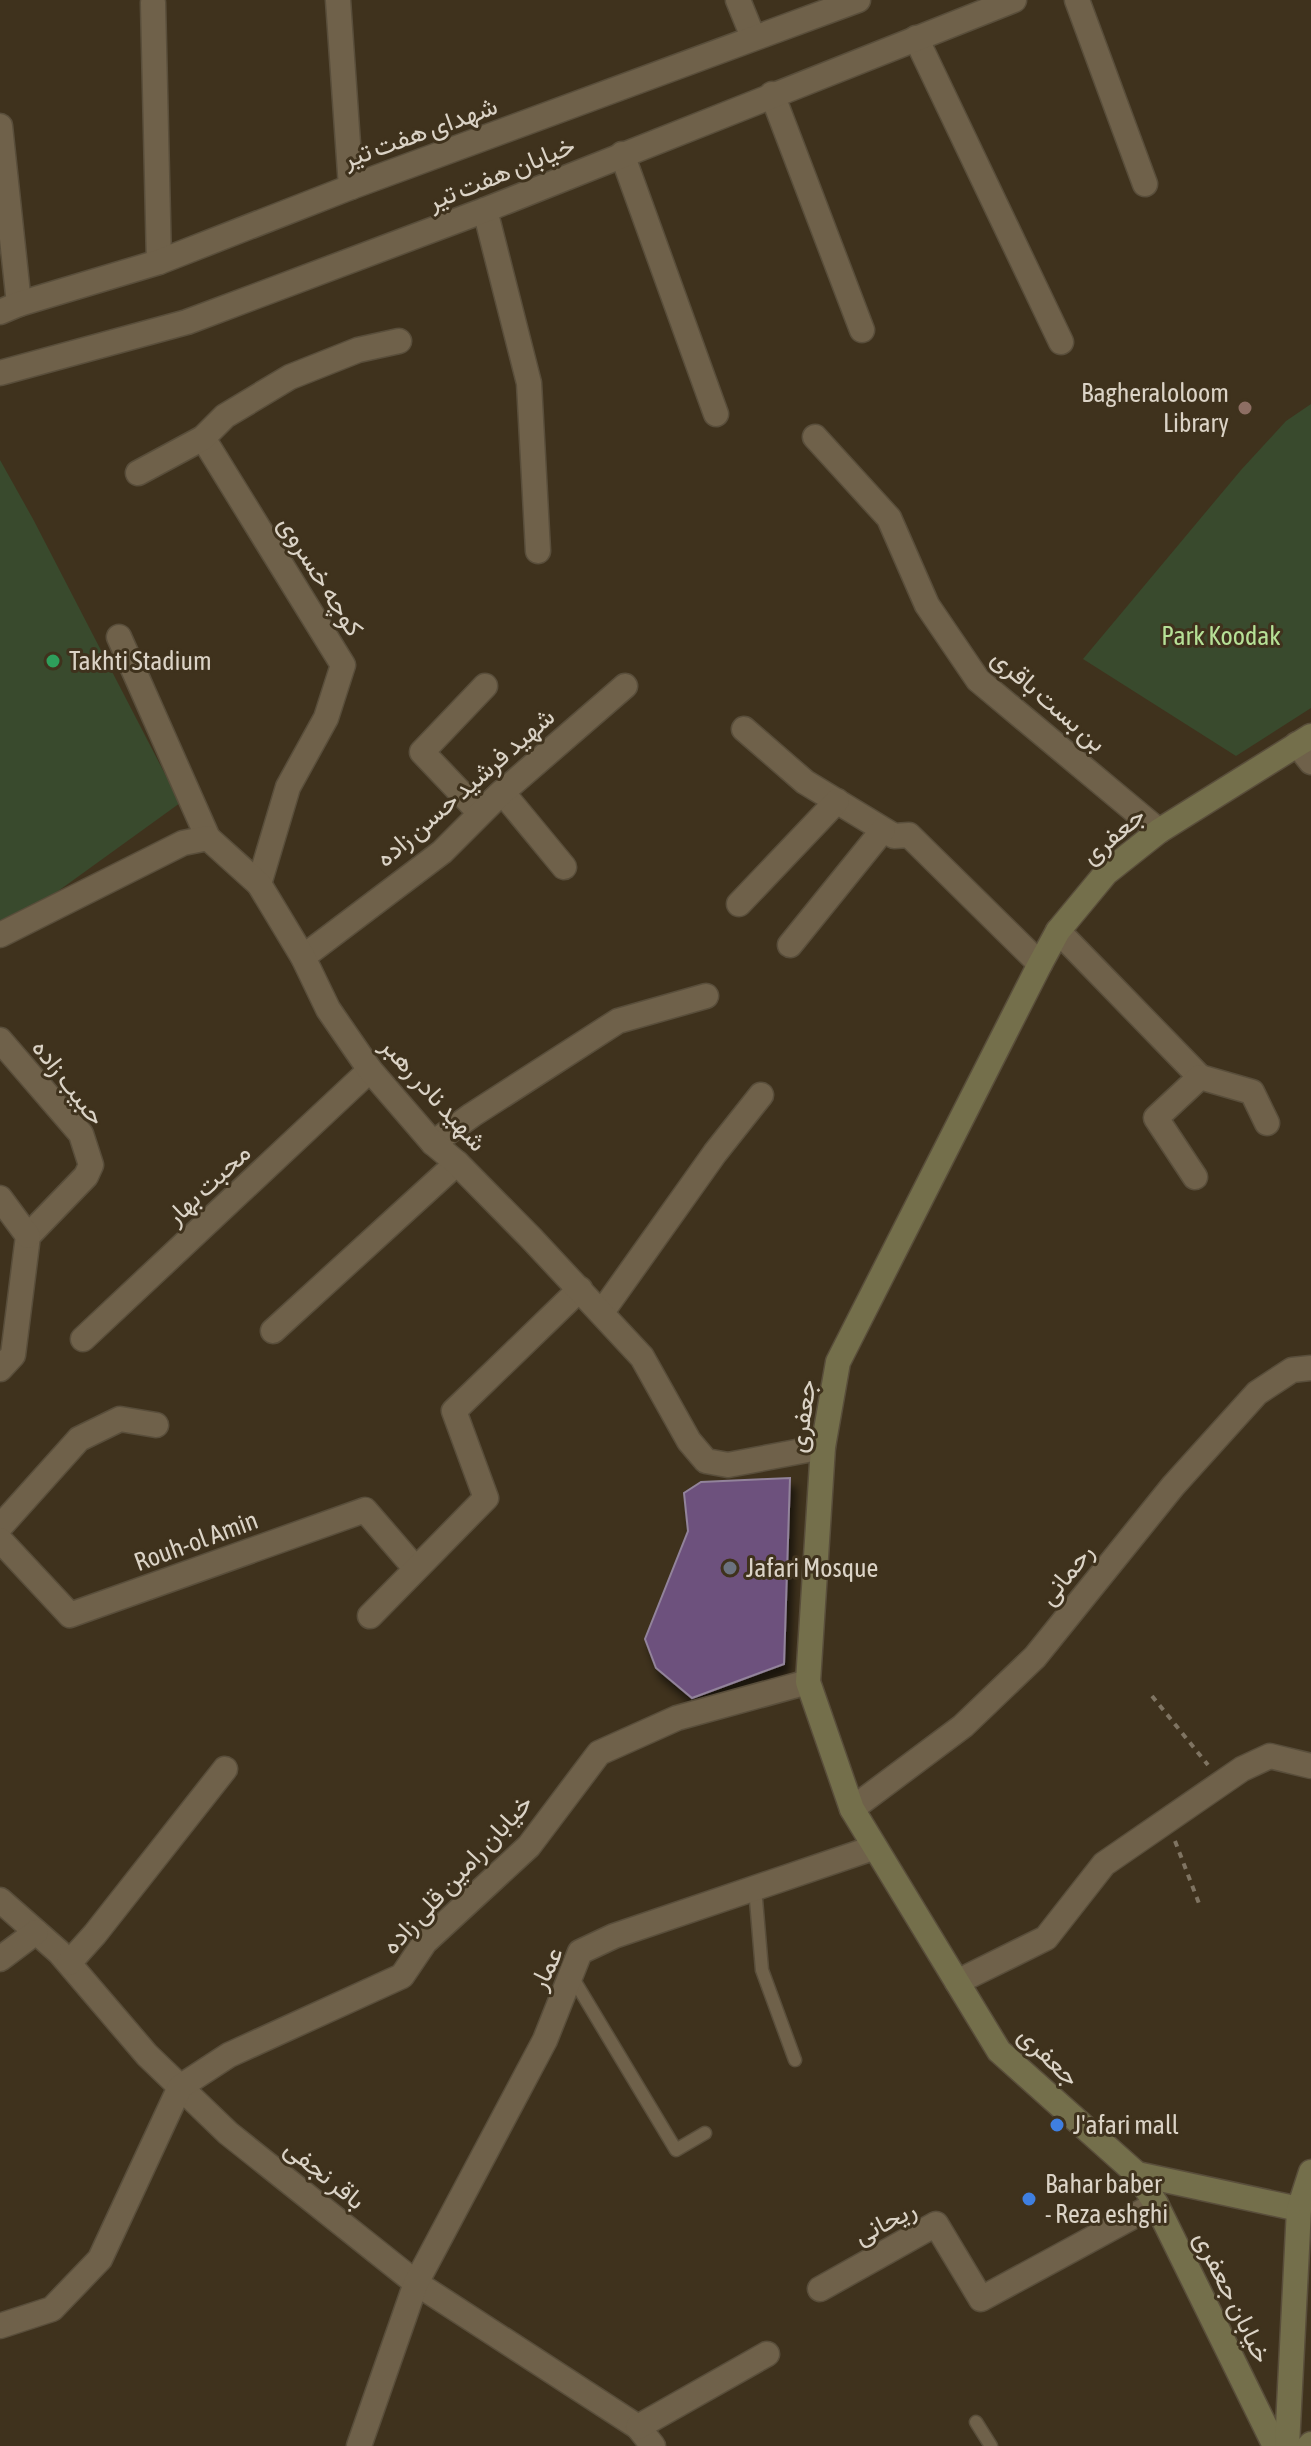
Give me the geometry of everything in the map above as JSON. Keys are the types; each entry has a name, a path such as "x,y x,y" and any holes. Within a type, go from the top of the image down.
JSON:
{"main road":[{"name":"جعفری","path":"1137,2174 999,2051 852,1809 808,1682 823,1447 838,1362 1058,931 1106,873 1159,831 1306,747"},
{"path":"1287,2446 1299,2209 1311,2172"},
{"name":"خیابان جعفری","path":"1137,2174 1156,2204 1275,2446"},
{"path":"1137,2174 1299,2209"}],"street":[{"path":"338,0 351,187"},
{"path":"738,0 753,37"},
{"name":"خیابان هفت تیر","path":"0,373 187,322 485,210 1014,0"},
{"path":"1077,0 1145,184"},
{"name":"شهدای هفت تیر","path":"9,308 159,262 351,187 853,1"},
{"path":"153,3 159,262"},
{"path":"916,38 1061,342"},
{"path":"772,94 862,330"},
{"path":"0,126 9,308"},
{"path":"622,154 716,414"},
{"path":"485,210 529,383 538,551"},
{"path":"138,473 203,438 225,416 290,377 358,350 399,341"},
{"name":"بن بست باقری","path":"815,437 889,518 927,605 978,680 1159,831"},
{"name":"کوچه خسروی","path":"203,438 343,665 326,718 288,787 259,884"},
{"path":"0,935 183,843 208,838 119,637"},
{"path":"480,813 422,752 485,686"},
{"name":"شهید فرشید حسن زاده","path":"303,957 442,852 502,792 625,686"},
{"path":"744,729 805,782 894,836 909,835 1040,964"},
{"path":"502,792 564,867"},
{"path":"739,904 837,801"},
{"path":"790,945 883,830"},
{"name":"شهید نادر رهبر","path":"208,838 259,884 303,957 328,1009 370,1070 433,1143 457,1163 642,1357 689,1441 706,1461 728,1465 823,1447"},
{"path":"1058,931 1200,1077 1252,1092 1267,1123"},
{"path":"433,1143 618,1021 706,996"},
{"name":"حبیب زاده","path":"0,1040 81,1134 91,1165 86,1176 28,1236"},
{"name":"محبت بهار","path":"83,1339 370,1070"},
{"path":"1195,1177 1156,1118 1200,1077"},
{"path":"602,1312 715,1153 761,1095"},
{"path":"273,1331 457,1163"},
{"path":"0,1198 28,1236 13,1355 0,1369"},
{"path":"370,1616 486,1498 454,1411 580,1289"},
{"name":"رحمانی","path":"852,1809 963,1726 1035,1657 1173,1486 1257,1393 1292,1370 1311,1368"},
{"path":"0,1527 79,1439 120,1419 156,1425"},
{"name":"Rouh-ol Amin","path":"0,1540 70,1615 365,1510 415,1568"},
{"name":"خیابان رامین قلی زاده","path":"180,2087 229,2055 402,1976 425,1942 529,1846 599,1753 677,1718 808,1682"},
{"path":"957,1982 1046,1938 1104,1864 1242,1769 1270,1756 1311,1766"},
{"path":"69,1963 225,1769"},
{"name":"عمار","path":"359,2446 416,2283 545,2040 580,1952 614,1936 873,1848"},
{"name":"باقر نجفی","path":"0,1900 69,1963 147,2055 228,2133 416,2283 645,2436"},
{"path":"0,1959 36,1932"},
{"path":"0,2326 52,2309 100,2259 180,2087"},
{"name":"ریحانی","path":"820,2289 936,2224 981,2299 1156,2204"},
{"path":"645,2436 767,2354"}],"lane":[{"path":"755,1888 762,1970 795,2060"},
{"path":"570,1974 676,2150 705,2133"},
{"path":"976,2422 991,2446"}],"path":[{"path":"1152,1696 1222,1783"},
{"path":"1166,1820 1200,1906"}],"green space":[{"name":"Park Koodak","path":"1311,404 1311,708 1236,756 1083,659 1241,470 1286,421"},
{"name":"Takhti Stadium","path":"0,460 180,803 0,933"}],"building":[{"name":"Jafari Mosque","path":"790,1478 784,1664 692,1698 656,1668 645,1639 688,1531 684,1493 701,1482"}],"place":[{"name":"Bagheraloloom Library","path":"1245,408"},
{"name":"Takhti Stadium","path":"53,661"},
{"name":"Jafari Mosque","path":"730,1568"},
{"name":"J'afari mall","path":"1057,2125"},
{"name":"Bahar baber - Reza eshghi","path":"1029,2199"}]}
